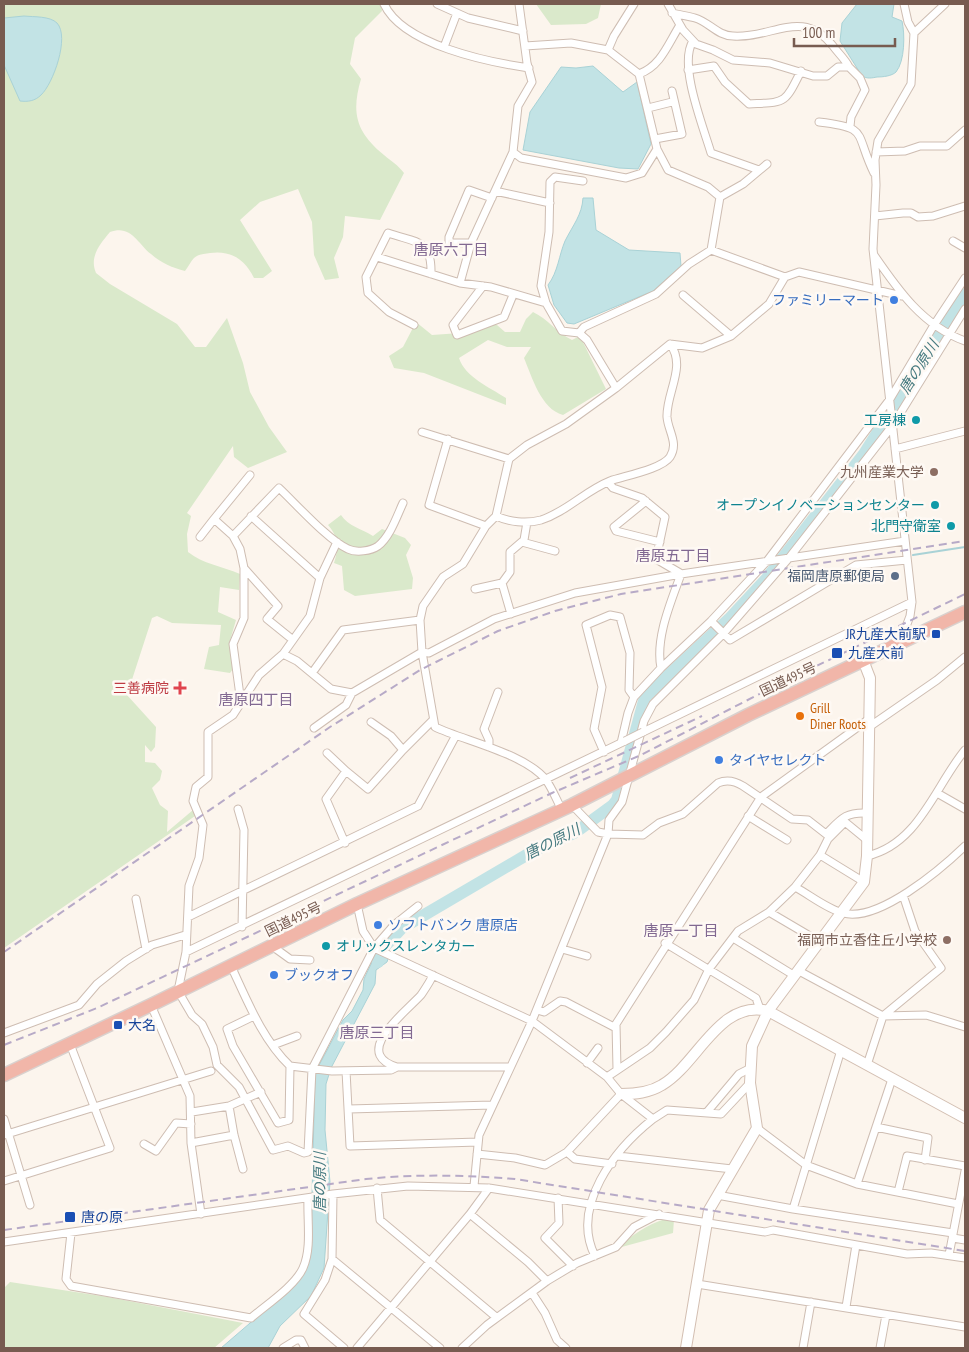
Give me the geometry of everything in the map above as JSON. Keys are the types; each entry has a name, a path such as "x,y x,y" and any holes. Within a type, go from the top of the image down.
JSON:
{"highway":[{"name":"国道495号","path":"4,1074 151,1005 357,904 571,810 597,793 748,715 901,640 965,612"}],"street":[{"path":"384,4 392,17 407,30 470,57 529,68"},
{"path":"436,4 457,13 523,30"},
{"path":"460,283 471,243 513,152 518,106 532,82 519,4"},
{"path":"608,50 614,36 634,4"},
{"path":"668,4 680,25 693,40 733,60 770,63 813,76 827,76 838,67 849,67"},
{"path":"901,640 910,616 912,602 891,401 876,291 874,255 876,152 878,141 911,84 914,33 908,22 904,4"},
{"path":"914,33 946,4"},
{"path":"444,46 457,13"},
{"path":"672,13 696,18 719,33 730,36 744,36 789,26 813,28 827,38 860,78 865,90 851,117 850,126"},
{"path":"639,74 650,70 658,62 680,25"},
{"path":"693,40 689,47 688,70 711,153 759,170"},
{"path":"525,46 571,43 608,50 639,74 657,149 668,170 708,188 720,197"},
{"path":"688,70 714,66 725,82 749,104 780,102 787,98 801,71"},
{"path":"655,140 682,134 672,91"},
{"path":"648,108 672,102"},
{"path":"818,122 850,126 857,132 864,144 876,177"},
{"path":"876,152 905,151 920,146 947,146 965,130"},
{"path":"513,152 521,158 626,178 642,172 657,149"},
{"path":"720,197 743,184 767,164"},
{"path":"583,181 555,177 550,182 549,232 541,286 546,303 562,331 579,333 587,340 616,388"},
{"path":"471,243 449,243 449,237 469,190 550,203"},
{"path":"579,333 584,327 656,294 689,264 711,250 720,197"},
{"path":"875,216 903,213 911,213 918,217 933,216 965,206"},
{"path":"414,325 389,312 368,293 366,277 388,233 429,250 432,259 431,274"},
{"path":"953,241 965,248"},
{"path":"711,250 786,277"},
{"path":"874,255 902,296 935,326 965,342"},
{"path":"377,257 460,283 483,286 546,303"},
{"path":"867,813 855,813 844,816 826,834 808,820 792,820 761,797 736,782 724,780 718,783 683,814 659,823 643,836 598,832 571,810 547,780 532,767 489,747 455,737 435,727 422,652 420,620 423,606 436,585 443,577 463,564 486,526 496,516 509,459 527,445 566,424 616,388 670,344 702,348 731,336 769,304 786,277 799,272 902,296"},
{"path":"623,742 628,713 634,697 661,668 712,623 770,560 891,401 965,278"},
{"path":"483,286 453,324 457,335 504,317 514,295"},
{"path":"683,295 731,336"},
{"path":"474,1186 478,1142 492,1105 532,1021 562,948 608,834 609,820 622,802 644,721 653,704 722,633 787,558 893,422 947,334 965,309"},
{"path":"496,516 507,522 539,521 556,514 587,492 608,482 661,464 669,458 674,439 667,417 677,369 676,351 670,344"},
{"path":"895,450 965,431"},
{"path":"422,432 509,459"},
{"path":"448,439 429,505 486,526"},
{"path":"200,537 250,475"},
{"path":"608,482 613,488 646,501 665,518 656,559 681,574"},
{"path":"233,536 250,516 279,488 337,542 349,550 365,551 378,546 388,534 403,503"},
{"path":"646,501 614,527 616,531 660,542"},
{"path":"250,516 320,578"},
{"path":"214,519 233,536 240,550 244,568 244,618 233,644 241,703"},
{"path":"475,589 502,583 510,572 510,552 522,542 527,522"},
{"path":"314,728 346,705 352,693 422,652 429,653 494,619 575,593 681,574 905,541"},
{"path":"337,542 320,578 310,616 283,654 259,675 233,715 208,732 208,777 196,787 193,801 203,826 199,858 189,886 188,917 185,935 186,952 178,991 192,1015 202,1024 213,1047 217,1065 239,1087 273,1150 288,1146 304,1153 308,1152 314,1069 374,948 394,926 418,906"},
{"path":"522,542 556,551"},
{"path":"712,623 730,640 856,565 907,560"},
{"path":"244,568 278,606 266,619 293,640"},
{"path":"661,668 658,655 666,617 681,574"},
{"path":"502,583 511,614"},
{"path":"186,952 242,927 547,780 912,602"},
{"path":"604,752 594,729 602,688 586,625 610,615 620,617 630,652 629,690 634,697"},
{"path":"312,673 343,630 420,620"},
{"path":"283,654 312,673 331,689 352,693"},
{"path":"617,1070 618,1048 614,1027 665,943 729,850 761,797 869,723 937,680 965,657"},
{"path":"686,1348 709,1210 757,1128 750,1083 750,1069 752,1046 764,1010 797,974 864,882 867,856 870,678 863,660"},
{"path":"489,747 489,740 484,728 498,692"},
{"path":"327,753 368,789 402,750 433,720"},
{"path":"371,722 391,736 402,750"},
{"path":"188,917 418,806 455,737"},
{"path":"867,856 888,846 910,830 924,814 965,750"},
{"path":"345,842 326,799 346,771"},
{"path":"937,793 965,809"},
{"path":"238,809 244,830 242,927"},
{"path":"748,816 787,840"},
{"path":"607,1078 650,1048 666,1032 694,1000 709,969 738,931 769,912 795,886 820,855 828,839 846,822 867,840"},
{"path":"795,886 842,913 854,914 880,908 934,874 965,846"},
{"path":"820,855 864,882"},
{"path":"868,1065 882,1016 941,968 915,931 903,895"},
{"path":"136,899 146,949"},
{"path":"357,904 363,931 374,948 532,1021 607,1078 621,1094 653,1119"},
{"path":"769,912 820,942"},
{"path":"4,1033 79,1005 97,984 146,949 185,935"},
{"path":"733,938 797,974 882,1016 926,1015 965,1026"},
{"path":"665,943 756,998 764,1010 965,1118"},
{"path":"272,946 290,959 310,960"},
{"path":"562,948 587,956"},
{"path":"231,966 254,1016 273,1045 290,1066 289,1120 278,1123 233,1046 227,1030 254,1016"},
{"path":"433,975 421,994 385,1032 380,1040 379,1049 381,1056 388,1064 397,1067 501,1065 509,1067"},
{"path":"536,1010 544,1012 560,1001 566,1002 614,1027"},
{"path":"151,1005 190,1096 192,1112 191,1143 201,1214"},
{"path":"477,1154 515,1158 544,1165 568,1152 621,1094 647,1092 662,1086 684,1067 724,1022 738,1012 764,1010"},
{"path":"273,1045 297,1036"},
{"path":"4,1181 110,1148 93,1108 70,1044"},
{"path":"587,1063 598,1048"},
{"path":"793,1209 841,1050"},
{"path":"290,1066 332,1071 391,1070 397,1067"},
{"path":"707,1112 739,1074 750,1069"},
{"path":"6,1135 183,1078 211,1071"},
{"path":"346,1071 350,1146 478,1142"},
{"path":"857,1184 892,1079"},
{"path":"595,1256 587,1232 590,1203 594,1188 636,1132 667,1110 721,1114 750,1083"},
{"path":"192,1112 229,1106 261,1092"},
{"path":"348,1109 492,1105"},
{"path":"229,1106 243,1169"},
{"path":"4,1119 6,1135 30,1205"},
{"path":"144,1144 156,1150 176,1124 191,1124"},
{"path":"876,1127 928,1138 925,1160"},
{"path":"757,1128 806,1165 857,1184 958,1204"},
{"path":"191,1143 234,1135"},
{"path":"568,1152 575,1159 612,1164"},
{"path":"618,1156 732,1169"},
{"path":"898,1192 907,1156 965,1166"},
{"path":"949,1255 965,1171"},
{"path":"4,1242 377,1188 474,1186 660,1214 706,1224 765,1232 773,1230 907,1254 949,1255 965,1258"},
{"path":"377,1188 380,1220 496,1317"},
{"path":"357,1348 470,1214 489,1188"},
{"path":"332,1194 332,1259 325,1280 304,1314 344,1348"},
{"path":"717,1195 953,1236 965,1240"},
{"path":"71,1233 66,1279 71,1286 251,1318 294,1281 303,1268 307,1254 310,1198"},
{"path":"558,1198 559,1223 545,1238 573,1266"},
{"path":"470,1214 548,1281"},
{"path":"462,1348 496,1317 548,1281 573,1266 616,1247 634,1227 660,1214"},
{"path":"846,1307 856,1245"},
{"path":"332,1259 440,1348"},
{"path":"697,1284 965,1327"},
{"path":"532,1293 545,1313 557,1340 566,1348"},
{"path":"803,1348 811,1302"},
{"path":"880,1348 886,1315"},
{"path":"283,1348 296,1340 301,1340 305,1348"}],"green space":[{"path":"4,4 381,4 382,11 355,38 350,64 361,79 356,112 358,121 367,138 404,173 380,220 345,216 343,237 334,258 339,278 325,280 314,255 312,222 298,189 260,202 240,220 272,271 263,278 254,278 246,266 236,257 217,252 194,258 185,271 163,263 146,250 134,236 117,230 110,232 97,251 94,262 96,273 110,284 177,324 195,347 206,347 227,318 243,363 250,392 269,427 287,452 248,468 234,457 233,446 187,513 191,516 187,534 188,552 206,562 240,574 239,590 220,587 218,612 236,620 229,644 233,669 230,673 204,669 209,647 219,645 221,625 172,623 157,616 152,618 127,695 156,727 155,747 151,752 145,745 145,762 155,763 162,771 160,780 152,788 160,805 168,811 167,832 193,810 195,816 4,948"},
{"path":"536,4 601,4 598,18 586,24 551,25"},
{"path":"533,312 572,340 580,336 606,389 563,415 555,412 549,406 534,383 524,358 531,347 507,347 488,340 459,358 466,371 485,386 506,398 506,405 424,373 394,368 389,356 403,347 416,322 432,335 474,332 483,323 497,325 505,332 520,332 526,319"},
{"path":"341,515 351,525 373,536 382,529 405,538 411,545 406,555 413,578 412,589 355,596 344,590 342,566 334,563 337,543 328,525"},
{"path":"665,1219 674,1220 673,1233 618,1248 640,1231"},
{"path":"10,1282 108,1297 243,1323 214,1348 4,1348 4,1288"}],"water":[{"path":"857,4 894,4 892,17 902,21 904,33 903,54 896,72 871,78 862,76 840,41 842,23"},
{"path":"42,17 54,21 61,30 62,39 55,71 46,89 34,100 20,101 4,65 4,18"},
{"path":"593,66 623,92 637,82 651,144 638,169 619,168 523,150 530,112 561,67"},
{"path":"583,198 593,198 596,230 629,250 680,253 681,266 653,291 574,324 567,323 554,305 548,285 556,269 565,241 579,215"},
{"path":"385,946 390,953 387,962 376,970 375,984 331,1068 326,1084 325,1130 330,1182 324,1268 311,1296 280,1326 268,1348 221,1348 278,1299 307,1267 311,1237 315,1073 343,1020 352,1011 363,990 364,979 379,947"}],"waterway":[{"name":"唐の原川","path":"378,962 385,946 402,928 535,850 576,832 613,805 617,800 645,697 729,619 767,578 864,454 965,294"},
{"path":"913,555 965,547"}],"railway":[{"path":"4,952 330,727 420,670 498,631 555,611 621,594 965,541"},
{"path":"4,1045 97,1008 552,793 641,755 767,690 965,594"},
{"path":"570,778 702,716"},
{"path":"4,1230 366,1179 403,1176 459,1176 515,1179 965,1251"}],"place":[{"name":"ファミリーマート","path":"894,300"},
{"name":"工房棟","path":"916,420"},
{"name":"九州産業大学","path":"934,472"},
{"name":"オープンイノベーションセンター","path":"935,505"},
{"name":"北門守衛室","path":"951,526"},
{"name":"福岡唐原郵便局","path":"895,576"},
{"name":"JR九産大前駅","path":"936,634"},
{"name":"九産大前","path":"837,653"},
{"name":"三善病院","path":"180,688"},
{"name":"Grill Diner Roots","path":"800,716"},
{"name":"タイヤセレクト","path":"719,760"},
{"name":"ソフトバンク 唐原店","path":"378,925"},
{"name":"福岡市立香住丘小学校","path":"947,940"},
{"name":"オリックスレンタカー","path":"326,946"},
{"name":"ブックオフ","path":"274,975"},
{"name":"大名","path":"118,1025"},
{"name":"唐の原","path":"70,1217"}],"district":[{"name":"唐原六丁目","path":"451,250"},
{"name":"唐原五丁目","path":"673,556"},
{"name":"唐原四丁目","path":"256,700"},
{"name":"唐原一丁目","path":"681,931"},
{"name":"唐原三丁目","path":"377,1033"}]}
